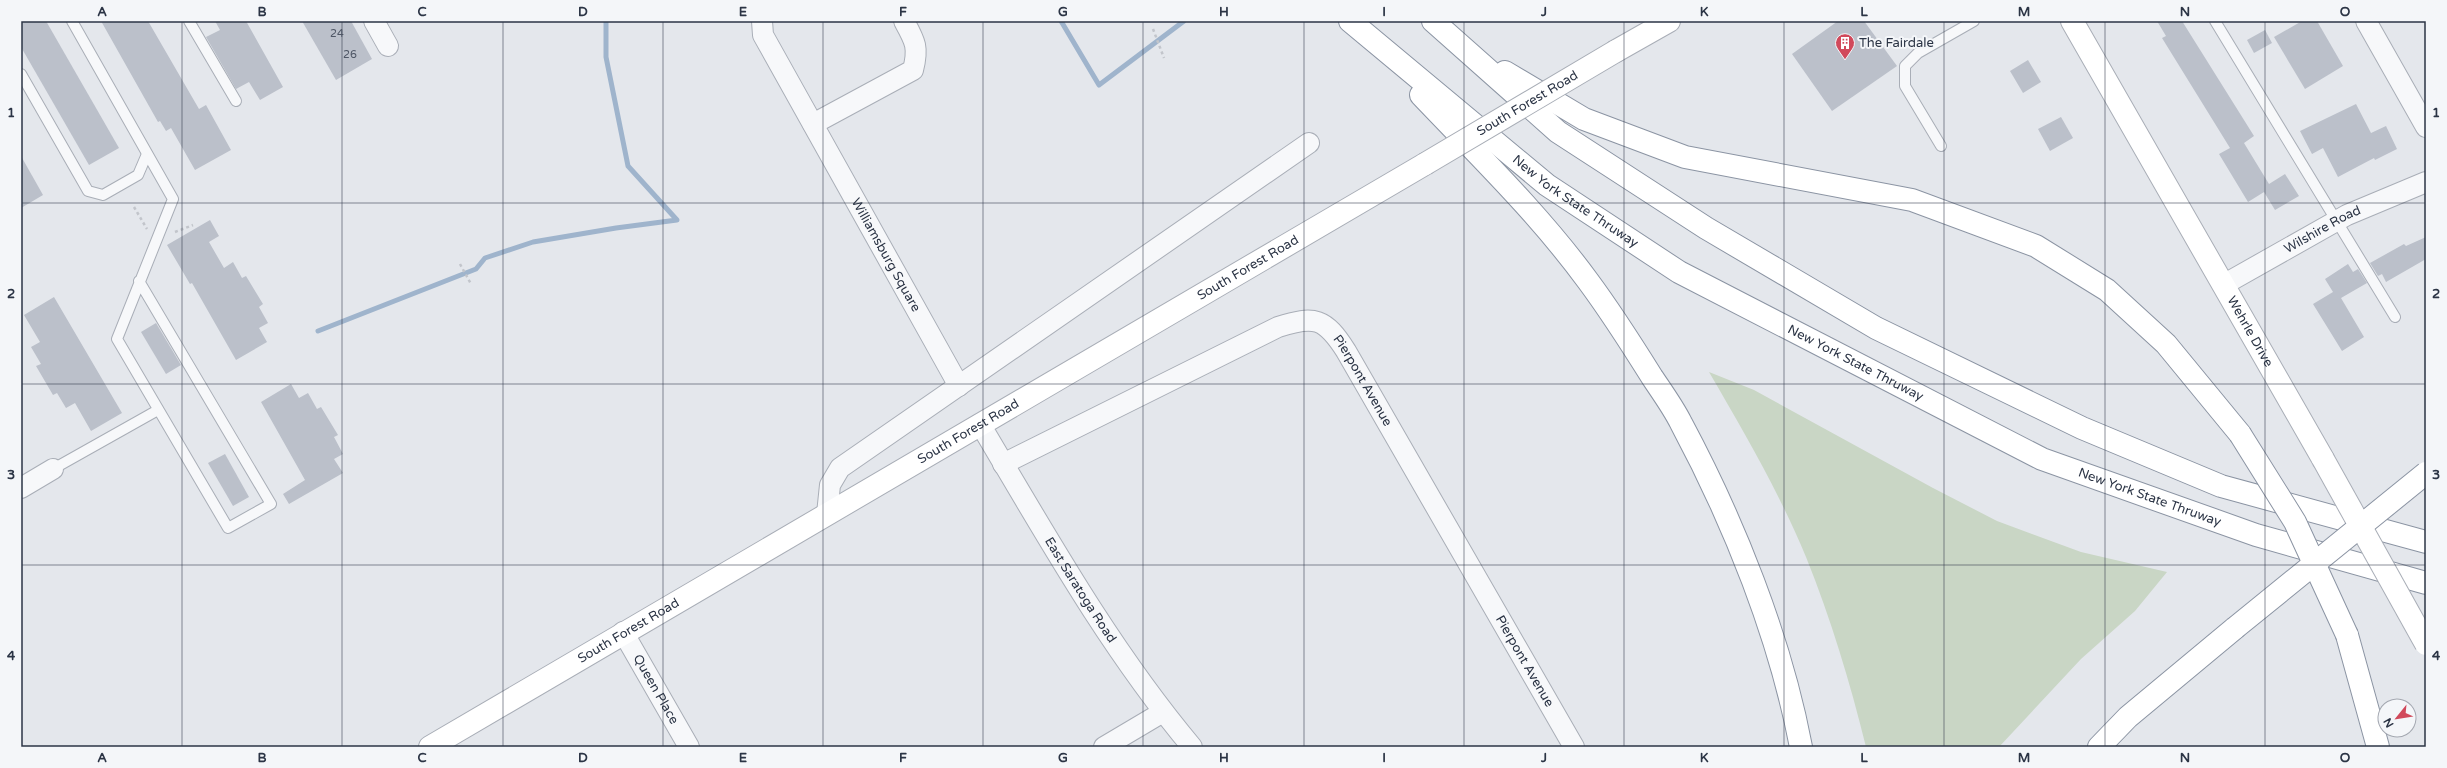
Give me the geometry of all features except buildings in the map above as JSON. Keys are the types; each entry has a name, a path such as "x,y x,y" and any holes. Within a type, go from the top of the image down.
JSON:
{"main road":[{"path":"1433,21 1571,140 1706,228 1876,328 2082,428 2221,486 2426,542"},
{"name":"South Forest Road","path":"430,747 622,632 827,514 1669,21"},
{"name":"Wehrle Drive","path":"2072,21 2323,459 2426,644"},
{"path":"1357,28 1523,203 1587,280 1625,334 1680,422 1723,508 1767,621 1796,722 1801,747"},
{"name":"New York State Thruway","path":"1357,28 1554,190 1679,272 2042,459 2256,535 2426,583"},
{"path":"1460,45 1584,119 1657,148 1685,157 1912,200 2036,246 2107,290 2166,344 2240,434 2295,522 2346,635 2378,747"},
{"path":"2099,747 2128,717 2426,473"}],"street":[{"path":"374,21 388,46"},
{"name":"Williamsburg Square","path":"762,21 762,35 959,386"},
{"path":"813,124 913,70 918,52 915,41 904,21"},
{"path":"2366,21 2426,127"},
{"path":"827,514 830,485 840,468 1309,143"},
{"name":"Wilshire Road","path":"2224,285 2335,222 2426,182"},
{"name":"Pierpont Avenue","path":"1003,464 1278,327 1300,320 1320,322 1334,332 1346,352 1574,747"},
{"name":"East Saratoga Road","path":"980,424 1062,562 1163,712 1192,747"},
{"path":"21,488 54,469"},
{"name":"Queen Place","path":"622,632 689,747"},
{"path":"1104,747 1163,712"}],"lane":[{"path":"72,21 173,199 139,282 117,339 228,528 271,504 139,282"},
{"path":"189,21 236,101"},
{"path":"1941,146 1905,86 1905,66 1918,53 1974,21"},
{"path":"2215,21 2335,222 2395,317"},
{"path":"21,74 88,191 103,195 138,175 147,154"},
{"path":"54,469 158,410"}],"path":[{"path":"1153,29 1164,58"},
{"path":"460,264 471,284"}],"green space":[{"path":"1709,372 1754,390 1933,488 1997,521 2081,552 2167,572 2135,611 2081,659 1999,747 1866,747 1824,604 1796,533 1773,486"}],"waterway":[{"path":"318,331 476,269 485,258 533,242 616,228 677,220 628,166 606,57 606,21"},
{"path":"1061,21 1099,85 1184,21"}],"place":[{"name":"The Fairdale","path":"1845,60"}]}
